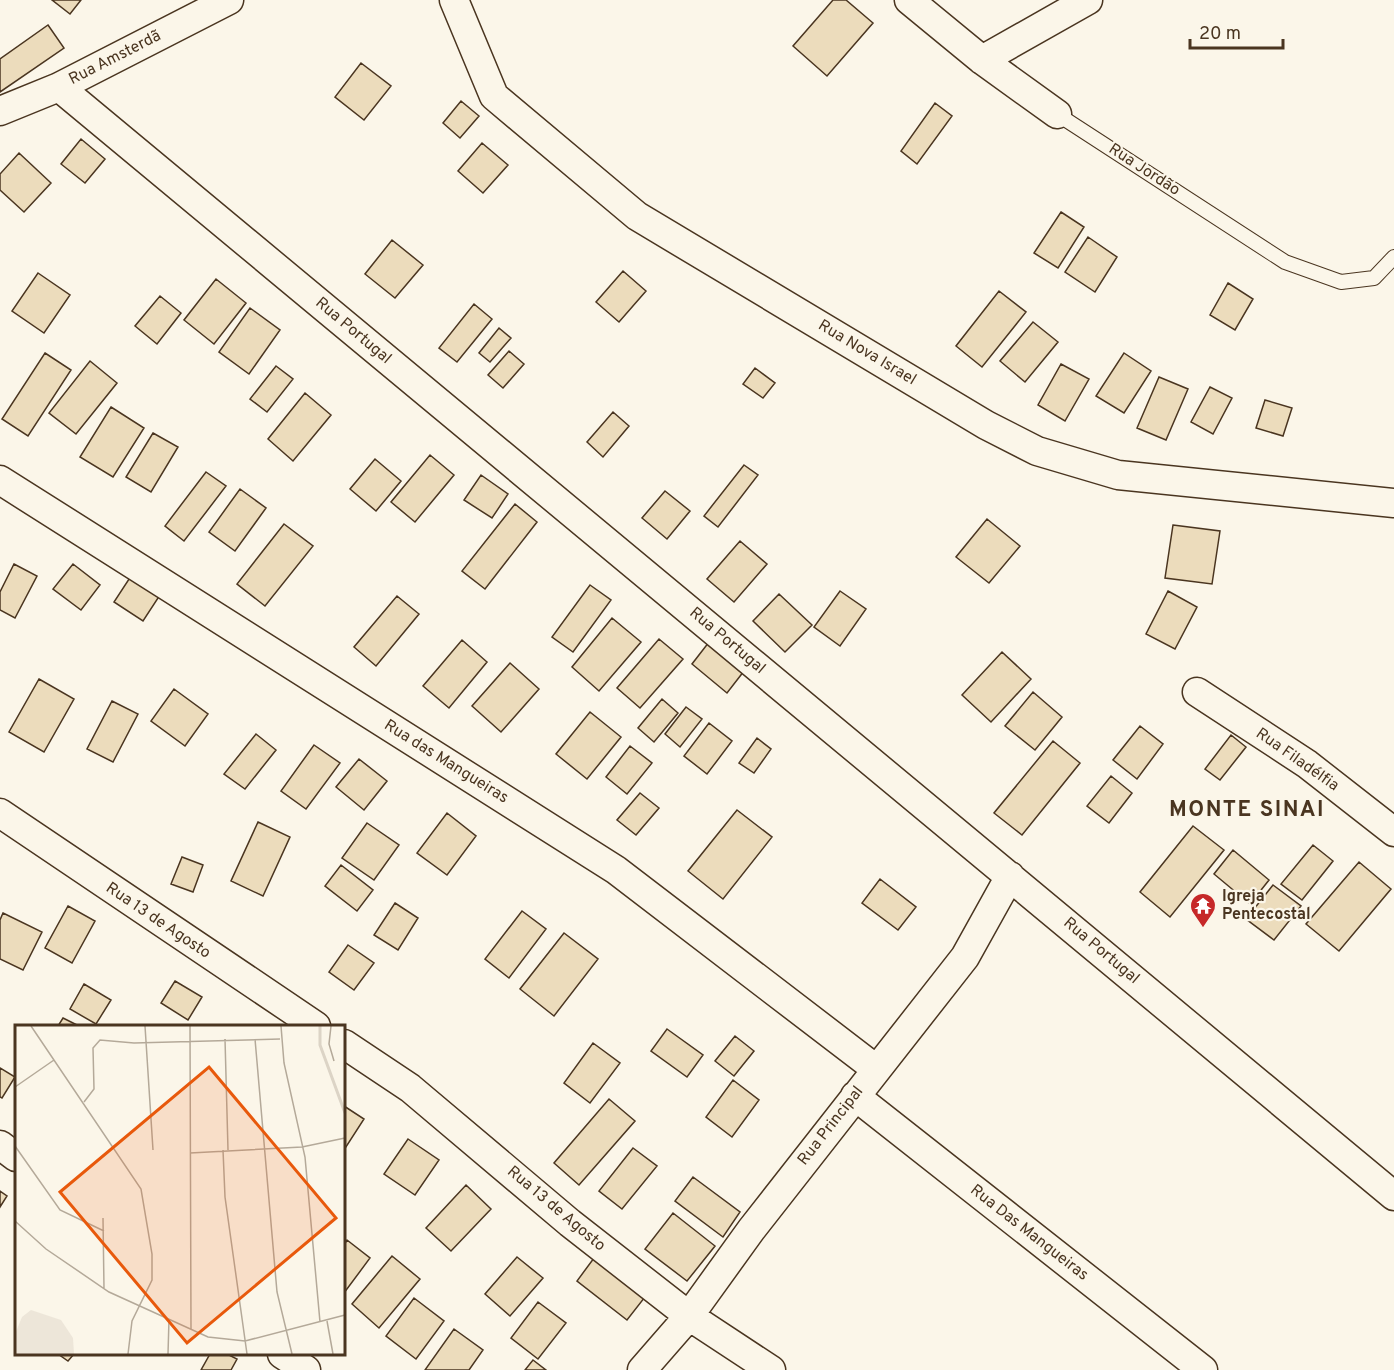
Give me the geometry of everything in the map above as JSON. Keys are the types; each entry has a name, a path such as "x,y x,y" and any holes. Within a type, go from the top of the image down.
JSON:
{"street":[{"name":"Rua Nova Israel","path":"454,0 494,96 637,216 986,425 1037,451 1118,475 1394,503"},
{"name":"Rua Jordão","path":"909,0 982,60 1057,114"},
{"path":"982,60 1088,0"},
{"name":"Rua Amsterdã","path":"0,111 59,87 211,3"},
{"name":"Rua Portugal","path":"59,87 1394,1196"},
{"name":"Rua das Mangueiras","path":"0,480 616,870 876,1069"},
{"name":"Rua Filadélfia","path":"1197,692 1307,764 1394,832"},
{"name":"Rua 13 de Agosto","path":"0,813 315,1025"},
{"name":"Rua Principal","path":"642,1370 689,1316 751,1230 965,957 1010,876"},
{"name":"Rua 13 de Agosto","path":"345,1045 410,1088 570,1223 689,1316 771,1370"},
{"name":"Rua Das Mangueiras","path":"855,1096 1203,1370"},
{"path":"0,1144 15,1156"},
{"path":"285,1355 306,1370"}],"lane":[{"name":"Rua Jordão","path":"1057,114 1285,262 1341,282 1374,278 1394,258"}],"building":[{"path":"52,0 81,0 70,14"},
{"path":"833,0 846,0 873,23 827,76 793,46"},
{"path":"48,25 64,48 0,92 0,59"},
{"path":"361,63 391,86 364,120 335,97"},
{"path":"461,101 479,116 460,138 443,123"},
{"path":"935,103 952,116 917,164 901,151"},
{"path":"81,139 105,159 85,183 61,164"},
{"path":"482,143 508,165 483,193 458,171"},
{"path":"19,153 51,183 24,212 0,190 0,174"},
{"path":"1061,212 1084,227 1058,268 1034,253"},
{"path":"1088,237 1117,257 1095,292 1065,272"},
{"path":"392,240 423,265 395,298 365,274"},
{"path":"623,271 646,291 619,322 596,302"},
{"path":"38,273 70,295 44,333 12,311"},
{"path":"216,279 246,303 214,344 184,320"},
{"path":"1228,283 1253,299 1235,330 1210,315"},
{"path":"999,291 1026,312 982,367 956,346"},
{"path":"160,296 181,313 157,344 135,326"},
{"path":"474,304 492,319 457,362 439,348"},
{"path":"250,308 280,330 249,374 219,352"},
{"path":"1033,322 1058,342 1025,382 1000,361"},
{"path":"499,328 511,338 490,362 479,353"},
{"path":"509,351 524,364 503,388 488,375"},
{"path":"45,353 71,370 28,436 2,419"},
{"path":"1124,353 1151,371 1124,413 1096,396"},
{"path":"90,361 117,383 76,434 49,413"},
{"path":"1061,364 1089,379 1065,421 1038,405"},
{"path":"276,366 293,379 267,412 250,399"},
{"path":"755,368 775,383 763,398 743,384"},
{"path":"1159,377 1188,389 1166,440 1137,428"},
{"path":"1210,387 1232,398 1213,434 1191,422"},
{"path":"305,393 331,415 293,461 268,439"},
{"path":"1265,400 1292,408 1283,436 1256,428"},
{"path":"111,407 144,428 113,477 80,457"},
{"path":"613,412 629,426 603,457 587,442"},
{"path":"153,433 178,447 151,492 126,477"},
{"path":"430,455 454,475 415,522 391,502"},
{"path":"375,459 401,481 376,511 350,489"},
{"path":"744,465 758,475 718,527 704,516"},
{"path":"206,472 226,486 184,541 165,526"},
{"path":"481,475 508,494 492,518 464,500"},
{"path":"240,489 266,508 235,551 209,532"},
{"path":"665,491 690,511 667,539 642,518"},
{"path":"515,504 537,522 485,589 462,571"},
{"path":"987,519 1020,546 989,583 956,557"},
{"path":"284,524 313,546 265,606 237,584"},
{"path":"1173,525 1220,531 1212,584 1165,578"},
{"path":"740,541 767,564 734,602 707,579"},
{"path":"14,564 37,576 15,618 0,610 0,592"},
{"path":"73,564 100,585 81,610 53,589"},
{"path":"131,576 160,595 143,621 114,602"},
{"path":"590,585 611,600 573,652 552,637"},
{"path":"840,591 866,609 840,646 814,627"},
{"path":"1168,591 1197,607 1175,649 1146,634"},
{"path":"779,594 812,625 785,652 753,621"},
{"path":"397,596 419,614 376,666 354,647"},
{"path":"612,618 641,642 599,691 572,667"},
{"path":"659,639 683,659 640,708 617,688"},
{"path":"462,640 487,662 449,708 423,686"},
{"path":"709,642 744,671 727,693 692,664"},
{"path":"1002,652 1031,679 991,722 962,695"},
{"path":"510,663 539,689 501,732 472,706"},
{"path":"39,679 74,699 44,752 9,732"},
{"path":"174,689 208,714 185,746 151,721"},
{"path":"1033,692 1062,717 1035,750 1005,726"},
{"path":"662,699 678,713 654,742 638,728"},
{"path":"112,701 138,714 113,762 87,749"},
{"path":"686,707 702,719 680,747 665,734"},
{"path":"590,712 621,737 587,779 556,754"},
{"path":"709,723 732,741 707,774 684,756"},
{"path":"1140,726 1163,744 1137,779 1113,760"},
{"path":"256,734 276,750 245,789 224,774"},
{"path":"1231,735 1246,747 1220,780 1205,769"},
{"path":"757,738 771,749 754,773 739,763"},
{"path":"1053,741 1080,763 1022,835 994,813"},
{"path":"314,745 340,763 306,809 281,791"},
{"path":"630,746 652,763 627,794 606,777"},
{"path":"359,759 387,781 364,810 336,787"},
{"path":"1111,776 1132,793 1109,823 1087,806"},
{"path":"640,793 659,808 636,835 617,820"},
{"path":"737,810 772,837 723,899 688,871"},
{"path":"447,813 476,836 447,875 417,853"},
{"path":"258,822 290,837 263,896 231,881"},
{"path":"367,823 399,845 374,880 342,858"},
{"path":"1193,826 1224,850 1170,917 1140,892"},
{"path":"1313,845 1333,861 1302,900 1281,884"},
{"path":"1233,850 1269,880 1250,904 1214,874"},
{"path":"182,857 203,865 193,892 171,884"},
{"path":"1359,862 1391,889 1339,951 1306,924"},
{"path":"341,865 373,890 357,911 325,886"},
{"path":"880,879 916,907 898,930 862,903"},
{"path":"1273,885 1301,906 1274,940 1246,919"},
{"path":"395,903 418,918 398,950 374,935"},
{"path":"68,906 95,921 72,963 45,948"},
{"path":"522,911 546,929 509,978 485,959"},
{"path":"3,913 42,932 23,970 0,959 0,920"},
{"path":"564,933 598,959 554,1016 520,989"},
{"path":"348,945 374,963 354,990 329,972"},
{"path":"175,981 202,997 188,1020 161,1003"},
{"path":"84,984 111,1000 96,1024 70,1009"},
{"path":"63,1018 77,1025 59,1025"},
{"path":"667,1029 703,1055 687,1077 651,1051"},
{"path":"735,1036 754,1051 734,1076 715,1061"},
{"path":"593,1043 620,1063 590,1103 564,1083"},
{"path":"0,1068 15,1077 2,1098 0,1097"},
{"path":"733,1080 759,1100 732,1137 706,1117"},
{"path":"609,1099 635,1121 579,1185 554,1163"},
{"path":"345,1107 364,1119 345,1148"},
{"path":"408,1139 439,1160 415,1195 384,1174"},
{"path":"633,1148 657,1166 622,1209 599,1191"},
{"path":"693,1177 740,1212 723,1237 675,1201"},
{"path":"466,1185 491,1209 451,1251 426,1228"},
{"path":"0,1191 7,1196 0,1207"},
{"path":"673,1213 715,1246 687,1281 645,1249"},
{"path":"347,1240 370,1258 345,1292 345,1243"},
{"path":"392,1256 420,1279 379,1328 352,1304"},
{"path":"517,1257 543,1278 510,1316 485,1294"},
{"path":"594,1258 645,1297 627,1320 577,1281"},
{"path":"414,1298 444,1321 416,1359 386,1336"},
{"path":"538,1302 566,1323 538,1359 511,1338"},
{"path":"454,1329 483,1350 469,1370 425,1370"},
{"path":"59,1355 73,1355 68,1361"},
{"path":"209,1355 229,1355 237,1359 231,1370 201,1370"},
{"path":"533,1360 546,1370 525,1370"}],"place":[{"name":"Igreja Pentecostal","path":"1203,929"}],"district":[{"name":"MONTE SINAI","path":"1247,810"}]}
